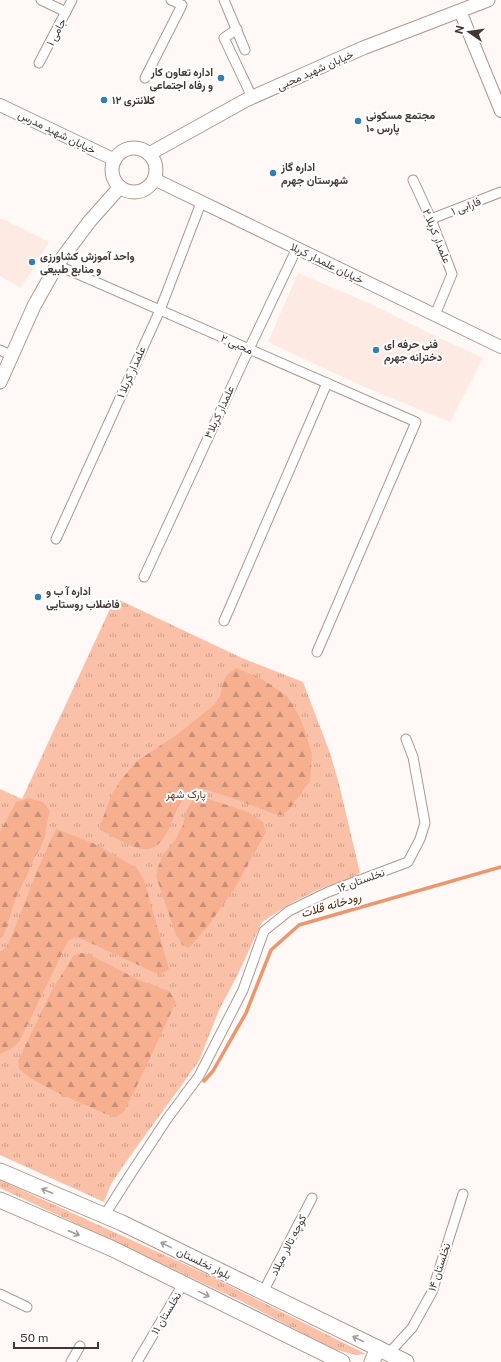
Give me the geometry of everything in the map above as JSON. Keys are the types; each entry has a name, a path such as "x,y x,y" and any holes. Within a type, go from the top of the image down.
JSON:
{"main road":[{"name":"خیابان شهید محبی","path":"149,154 252,97 363,48 488,0"},
{"path":"137,148 144,150 149,154 153,160 156,173 150,185 139,191 132,192 120,187 115,181 112,167 119,154 124,150 137,148"},
{"path":"0,382 6,353 57,265 88,222 120,187"},
{"name":"بلوار نخلستان","path":"0,1171 104,1216 406,1362"},
{"path":"0,1200 112,1249 342,1362"},
{"path":"372,1362 383,1351"}],"street":[{"path":"41,0 66,12"},
{"name":"جامی ۱","path":"39,63 72,0"},
{"path":"145,78 183,3 171,0"},
{"path":"224,0 245,50"},
{"path":"460,11 501,111"},
{"path":"237,29 224,38 252,97"},
{"name":"خیابان شهید مدرس","path":"0,105 115,160"},
{"name":"خیابان علمدار کربلا","path":"154,179 501,347"},
{"name":"علمدار کربلا ۲","path":"413,180 431,219 452,274 435,315"},
{"name":"فارابی ۱","path":"431,219 501,192"},
{"name":"علمدار کربلا ۱","path":"56,539 160,310 201,202"},
{"name":"علمدار کربلا۳","path":"144,577 297,248"},
{"name":"محبی ۲","path":"57,265 416,422 317,652"},
{"path":"224,621 327,383"},
{"name":"نخلستان ۱۶","path":"104,1216 167,1119 199,1076 243,990 264,931 289,911 328,892 408,862 420,839 425,823 413,757 406,739"},
{"name":"نخلستان ۱۴","path":"383,1351 412,1328 432,1292 463,1194"},
{"name":"کوچه تالار میلاد","path":"263,1292 312,1198"},
{"name":"نخلستان ۱۱","path":"137,1362 183,1284"},
{"path":"0,1294 27,1307"},
{"path":"71,1362 80,1346"}],"shaded area":[{"path":"1,218 49,242 21,288 0,276"},
{"name":"فنی حرفه ای دخترانه جهرم","path":"298,273 371,304 483,358 450,422 360,385 268,342"}],"green space":[{"name":"پارک شهر","path":"115,598 242,658 303,682 330,753 339,784 360,873 349,879 322,888 293,902 262,922 238,974 219,1010 199,1061 123,1166 111,1184 104,1202 0,1155 0,789 22,799"},
{"path":"236,668 260,678 287,696 300,718 312,754 310,781 290,808 282,815 275,814 221,794 195,789 187,793 181,801 167,833 161,842 153,848 138,848 99,829 111,796 120,781 137,761 178,734 214,705 220,696 223,683 227,675"},
{"path":"200,796 248,812 263,822 266,832 233,891 210,923 189,948 182,945 176,935 156,876 163,855 174,842 183,825 186,811 194,798"},
{"path":"28,798 43,802 50,811 45,836 40,849 34,858 16,897 4,935 0,939 0,832 16,802"},
{"path":"56,829 93,843 137,868 144,880 169,969 160,975 82,939 74,937 68,941 19,1042 11,1049 0,1054 0,951 7,947 36,873"},
{"path":"82,953 88,954 139,980 169,991 176,1002 133,1094 123,1113 117,1116 108,1115 61,1094 38,1082 19,1069 18,1061 52,990 74,955"},
{"path":"0,1180 206,1274 366,1354 356,1355 333,1349 243,1302 0,1188"}],"waterway":[{"name":"رودخانه قلات","path":"204,1081 213,1071 246,1013 271,950 299,925 501,867"}],"place":[{"name":"اداره تعاون کار و رفاه اجتماعی","path":"221,78"},
{"name":"کلانتری ۱۲","path":"104,100"},
{"name":"مجتمع مسکونی پارس ۱۰","path":"358,121"},
{"name":"اداره گاز شهرستان جهرم","path":"273,173"},
{"name":"واحد آموزش کشاورزی و منابع طبیعی","path":"32,262"},
{"name":"فنی حرفه ای دخترانه جهرم","path":"376,350"},
{"name":"اداره آ ب و فاضلاب روستایی","path":"38,597"}]}
